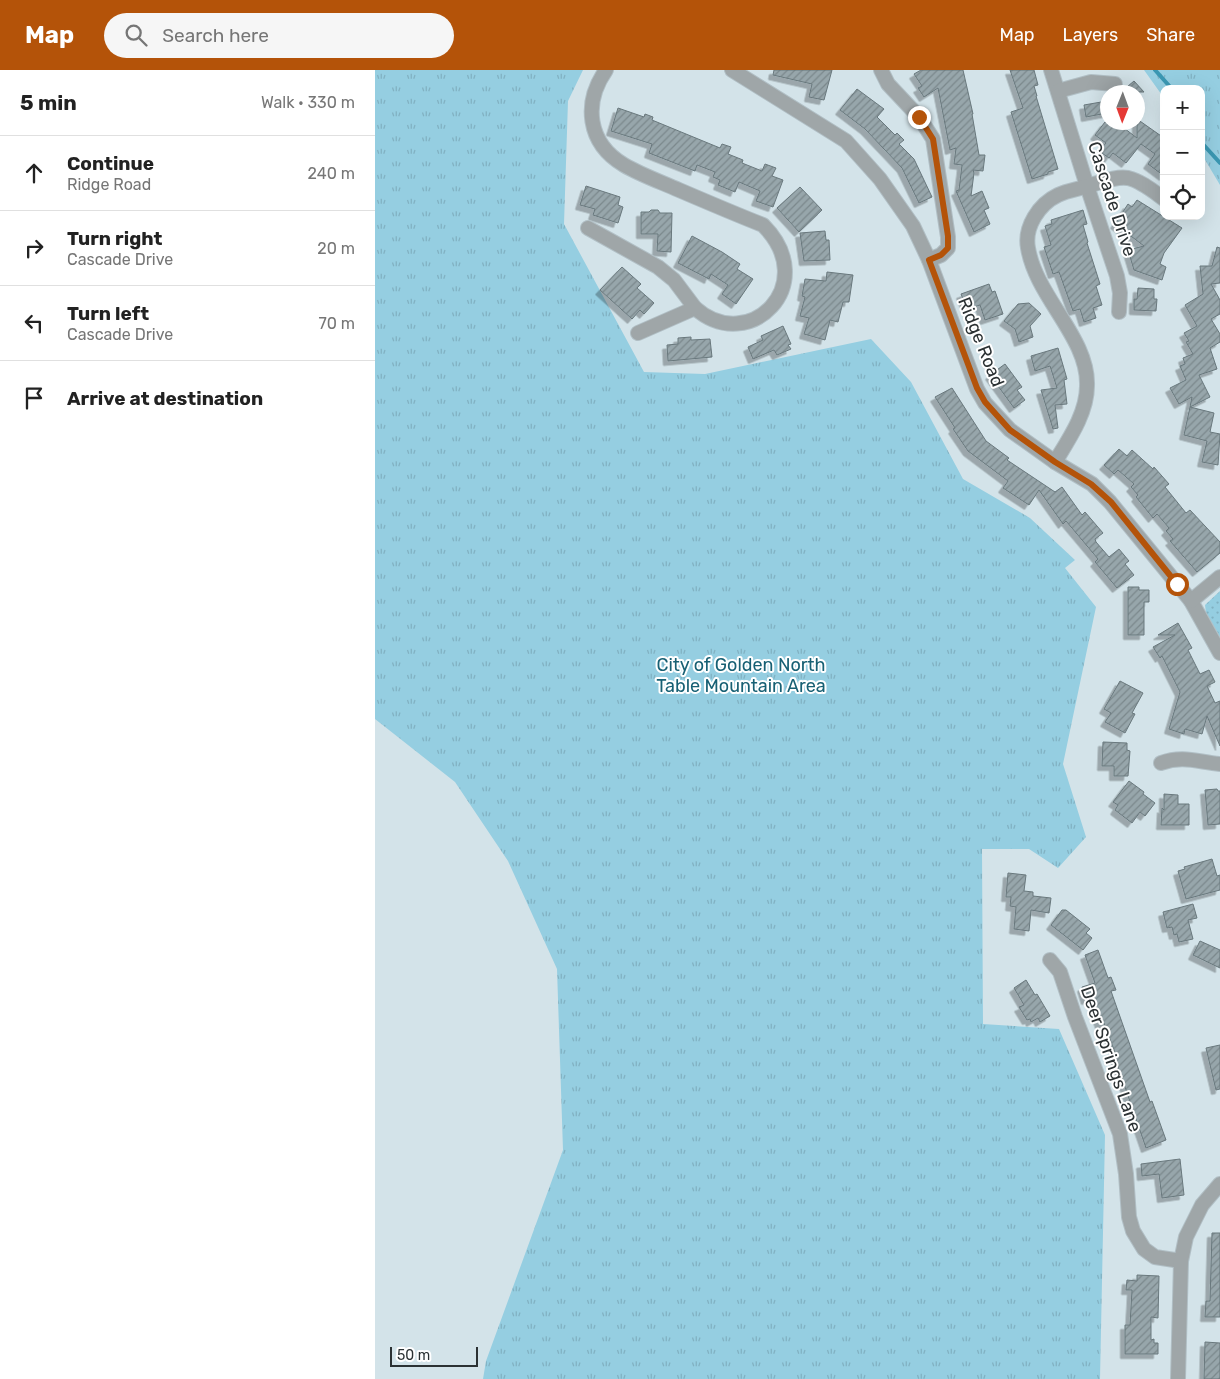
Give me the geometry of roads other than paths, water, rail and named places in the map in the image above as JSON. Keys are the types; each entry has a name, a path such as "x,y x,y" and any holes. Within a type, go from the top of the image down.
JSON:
{"street":[{"path":"588,228 658,267 674,280 695,308 711,319 728,324 740,323 762,315 775,302 785,284 786,264 783,254 778,242 763,225 624,166 605,149 593,127 591,114 594,91 606,70"},
{"name":"Ridge Road","path":"732,70 846,142 880,179 913,226 929,260 977,388 985,402 1010,430 1055,462 1091,484 1111,502 1191,601 1220,653"},
{"path":"881,70 888,84 919,117 933,139 948,236 948,248 941,255 929,260"},
{"name":"Cascade Drive","path":"1051,70 1117,276 1120,293 1119,312"},
{"path":"1058,91 1091,82 1115,84"},
{"path":"1055,462 1084,407 1087,386 1085,365 1079,347 1048,298 1031,263 1027,246 1028,232 1043,204 1058,194 1114,178 1127,178 1141,184 1160,196"},
{"path":"638,333 695,308"},
{"path":"1191,601 1220,577"},
{"path":"1161,763 1173,759 1194,759 1220,764"},
{"name":"Deer Springs Lane","path":"1050,960 1060,972 1119,1134 1126,1174 1129,1217 1133,1231 1144,1249 1155,1258 1181,1262"},
{"path":"1178,1379 1181,1262 1186,1237 1202,1205 1220,1184"}],"waterway":[{"path":"1155,70 1168,85"},
{"path":"1205,146 1220,163"}],"park label":[{"name":"City of Golden North Table Mountain Area","path":"741,675"}]}
